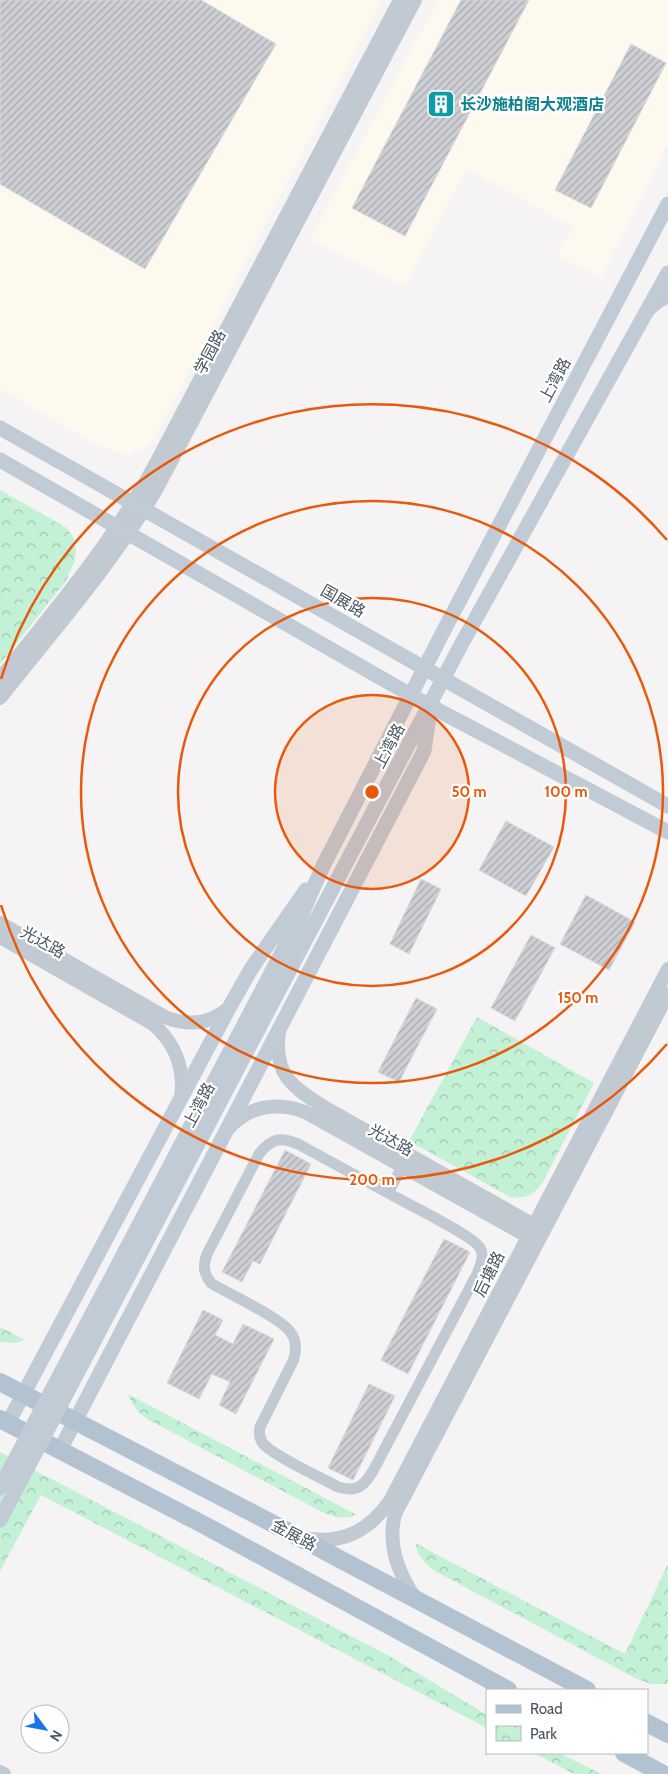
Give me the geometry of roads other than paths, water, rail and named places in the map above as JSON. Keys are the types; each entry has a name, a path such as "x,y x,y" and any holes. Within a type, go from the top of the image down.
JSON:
{"main road":[{"name":"上湾路","path":"0,1520 301,916 323,866 668,204"},
{"name":"上湾路","path":"0,1488 127,1264 430,706 466,636 668,273"},
{"name":"国展路","path":"0,428 668,806"},
{"path":"0,460 430,706 668,832"},
{"name":"上湾路","path":"60,1450 424,751 430,706"},
{"name":"上湾路","path":"4,1421 23,1394 229,1008 256,962 323,866"},
{"name":"金展路","path":"0,1382 299,1537 584,1689"},
{"path":"4,1421 206,1526 506,1689"},
{"path":"648,1724 668,1734"},
{"path":"626,1754 663,1774"}],"street":[{"name":"学园路","path":"139,506 208,365 400,0"},
{"name":"学园路","path":"0,679 123,531 177,453 415,0"},
{"path":"647,312 657,302 668,296"},
{"name":"学园路","path":"0,698 110,560 123,531"},
{"name":"光达路","path":"0,923 167,1018 181,1023 207,1021 222,1014 229,1008"},
{"name":"光达路","path":"0,938 154,1024 171,1042 178,1061 182,1082 181,1099"},
{"name":"后塘路","path":"415,1598 399,1570 394,1555 392,1527 395,1514 668,969"},
{"name":"后塘路","path":"299,1537 320,1540 344,1536 365,1528 383,1511 390,1501 668,994"},
{"name":"光达路","path":"280,1027 277,1048 280,1067 286,1078 301,1092 536,1234"},
{"name":"光达路","path":"225,1133 231,1126 252,1111 266,1106 292,1107 305,1112 402,1166 536,1234"},
{"path":"278,1140 288,1140 298,1144 388,1192 467,1236 480,1247 483,1255 477,1274 374,1469 362,1486 346,1489 274,1453 261,1442 259,1435 260,1427 294,1359 296,1350 293,1334 279,1322 211,1283 204,1272 204,1263 258,1154 267,1145 278,1140"},
{"path":"388,1192 402,1166"},
{"path":"0,1772 4,1774"}],"place":[{"name":"长沙施柏阁大观酒店","path":"441,104"}]}
